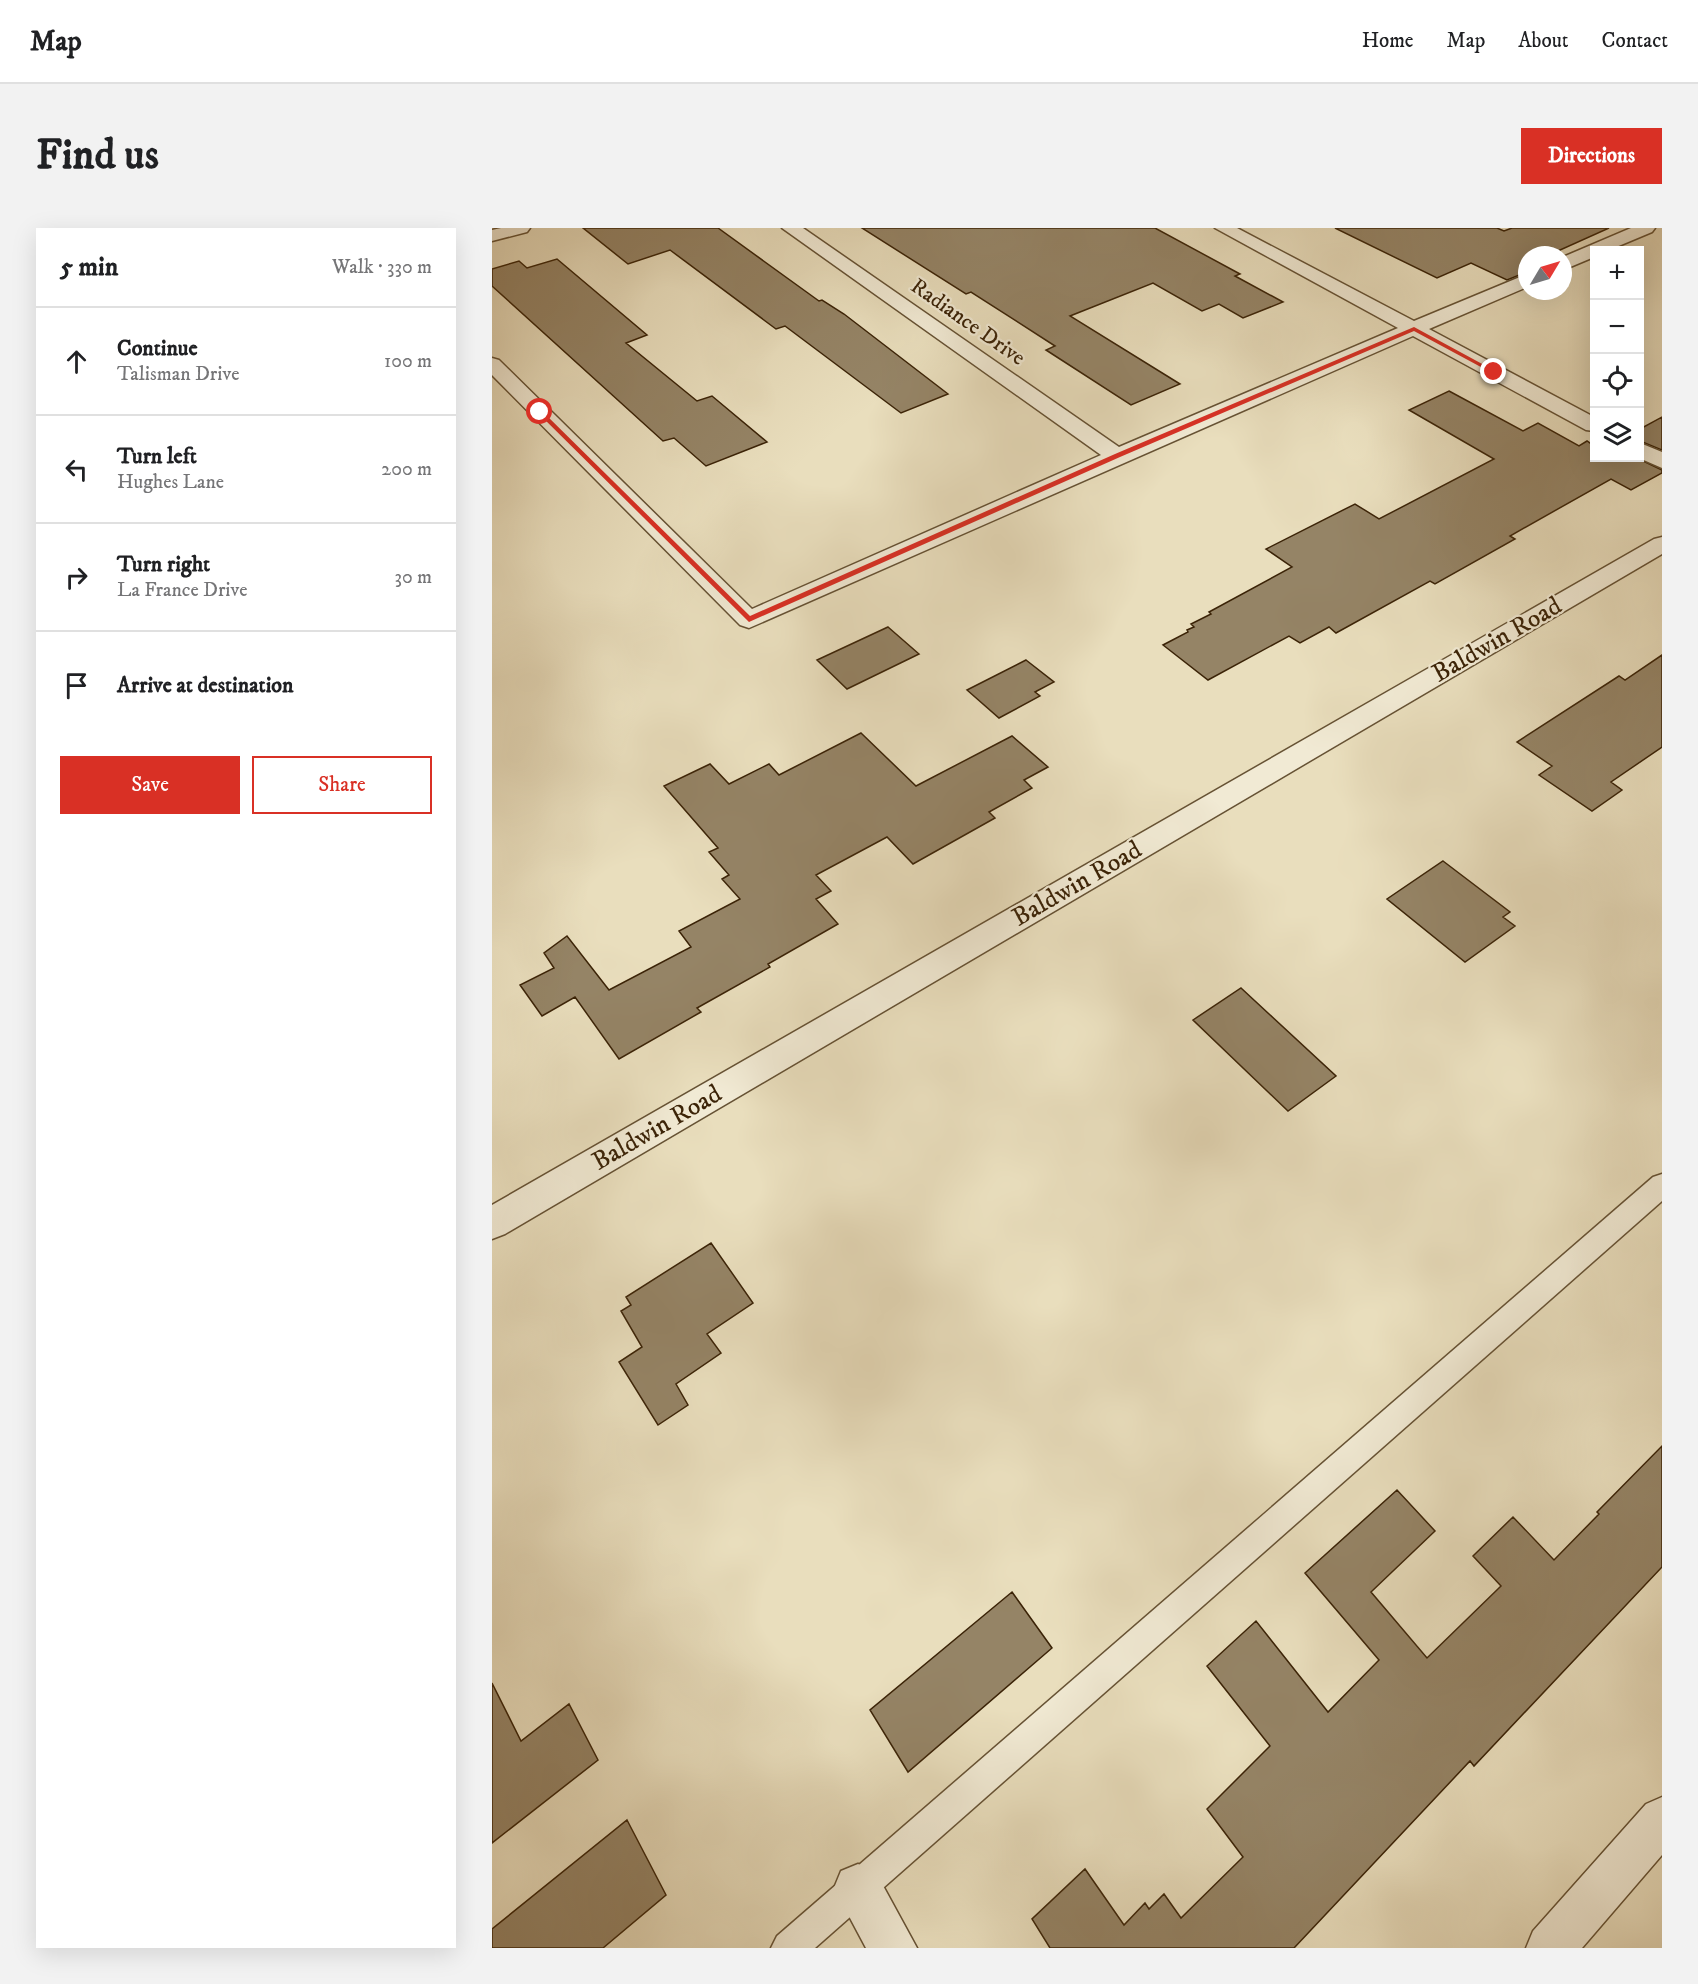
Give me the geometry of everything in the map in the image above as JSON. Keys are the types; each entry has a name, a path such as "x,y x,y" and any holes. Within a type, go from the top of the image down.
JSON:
{"street":[{"path":"492,236 521,228"},
{"name":"Radiance Drive","path":"791,228 1118,456"},
{"path":"1224,228 1590,423"},
{"path":"1572,260 1646,228"},
{"path":"492,364 749,620 1118,456 1518,284"},
{"path":"1644,451 1662,461"},
{"name":"Baldwin Road","path":"492,1223 1662,544"},
{"path":"1550,1948 1662,1820"},
{"path":"858,1888 892,1948"}],"lane":[{"path":"789,1948 1662,1185"}],"building":[{"path":"583,228 718,228 819,301 822,300 844,314 948,394 901,413 785,326 776,329 670,250 628,264"},
{"path":"862,228 1155,228 1240,274 1235,276 1283,302 1243,318 1219,304 1202,311 1153,283 1070,316 1180,384 1131,405 1046,350 1055,346 971,292 966,294"},
{"path":"1335,228 1497,228 1504,231 1512,228 1609,228 1569,246 1518,246 1518,276 1507,280 1471,263 1437,278"},
{"path":"557,259 647,335 626,343 697,401 712,396 767,442 706,466 674,438 663,441 492,286 492,269 519,261 527,268"},
{"path":"1449,391 1523,431 1538,423 1579,446 1587,441 1590,443 1590,462 1644,461 1662,470 1662,473 1631,490 1611,479 1510,536 1515,539 1435,584 1430,581 1336,633 1329,627 1300,643 1289,636 1208,680 1163,645 1188,632 1187,630 1194,627 1191,624 1211,614 1209,612 1292,567 1266,549 1355,504 1379,519 1494,459 1409,410"},
{"path":"1662,417 1662,450 1644,443 1644,427"},
{"path":"888,627 919,654 847,689 817,660"},
{"path":"1662,655 1662,747 1611,782 1622,790 1592,811 1539,775 1552,766 1517,742 1619,676 1625,680"},
{"path":"1026,660 1054,682 1035,692 1040,696 999,718 967,690"},
{"path":"861,733 916,786 1012,736 1048,767 1024,780 1032,788 989,812 995,818 913,864 887,837 816,875 831,891 816,899 838,924 768,964 770,967 697,1008 701,1012 619,1059 575,997 542,1016 520,985 554,968 544,953 567,936 609,990 691,947 679,931 740,899 722,879 729,875 709,852 718,848 664,786 710,764 729,784 769,764 779,775"},
{"path":"1443,861 1510,912 1503,917 1515,926 1465,962 1387,899"},
{"path":"1241,988 1336,1076 1288,1111 1193,1020"},
{"path":"711,1243 753,1303 707,1334 721,1353 676,1384 688,1405 658,1425 619,1362 642,1347 621,1311 631,1305 626,1297"},
{"path":"1662,1446 1662,1567 1474,1766 1470,1761 1294,1948 1050,1948 1032,1919 1085,1869 1124,1925 1145,1903 1149,1909 1164,1894 1181,1918 1243,1857 1207,1809 1270,1746 1207,1666 1256,1621 1328,1712 1379,1660 1305,1573 1397,1490 1435,1531 1371,1592 1427,1658 1501,1586 1473,1556 1513,1517 1554,1560"},
{"path":"1012,1592 1052,1648 908,1772 870,1710"},
{"path":"492,1683 521,1741 569,1704 598,1760 492,1843"},
{"path":"627,1820 666,1895 603,1948 492,1948 492,1929"}],"route":[{"path":"540,412 749,620 1118,456 1414,329 1494,372"}]}
